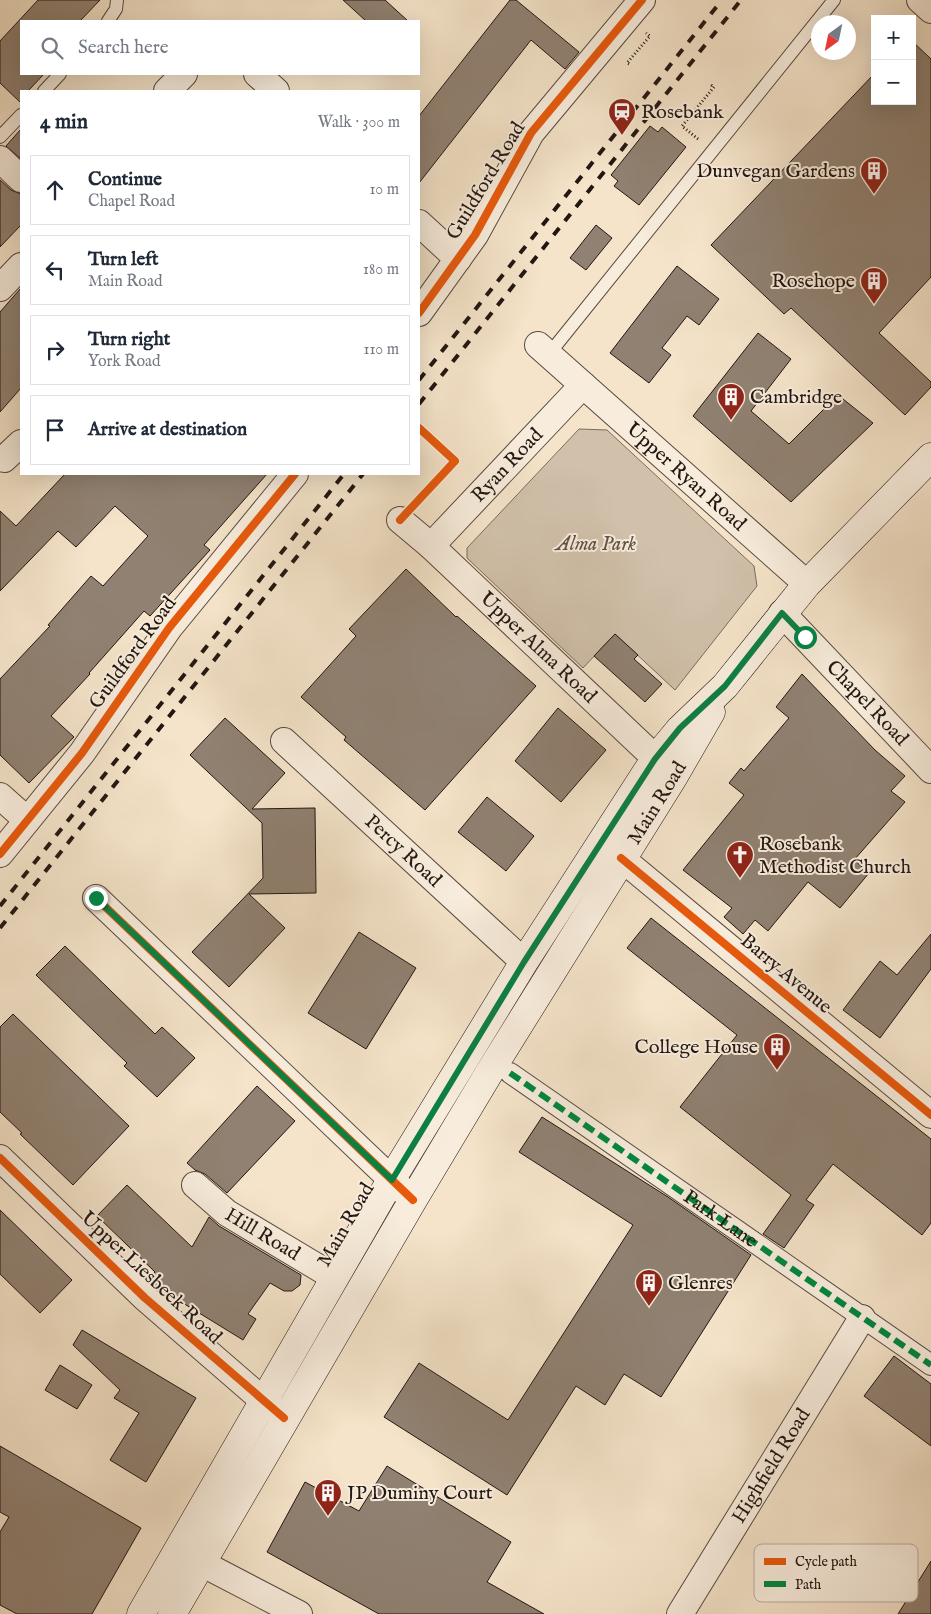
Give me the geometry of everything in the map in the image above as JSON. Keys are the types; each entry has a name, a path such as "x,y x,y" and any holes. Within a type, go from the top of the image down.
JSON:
{"main road":[{"name":"Main Road","path":"172,1614 190,1557 264,1400 334,1277 524,962 664,767 782,613 807,584 931,457"},
{"name":"Main Road","path":"142,1614 190,1557 284,1418 413,1200 621,858 664,767"}],"street":[{"name":"Guildford Road","path":"420,312 475,234 531,133 642,0"},
{"path":"920,0 931,10"},
{"path":"168,90 183,75"},
{"path":"258,75 275,90"},
{"path":"0,159 20,178"},
{"path":"420,224 458,259"},
{"path":"0,288 20,267"},
{"name":"Ryan Road","path":"431,546 558,363"},
{"name":"Upper Ryan Road","path":"558,363 807,584"},
{"name":"Guildford Road","path":"0,854 82,753 169,628 294,475"},
{"name":"Upper Alma Road","path":"400,520 431,546 664,767"},
{"name":"Chapel Road","path":"782,613 931,770"},
{"name":"Percy Road","path":"284,741 524,962"},
{"path":"0,796 27,820"},
{"name":"Barry Avenue","path":"621,858 931,1115"},
{"path":"96,898 413,1200"},
{"name":"Park Lane","path":"510,1073 931,1364"},
{"name":"Upper Liesbeek Road","path":"0,1158 145,1298 284,1418"},
{"name":"Hill Road","path":"195,1185 227,1213 334,1277"},
{"name":"Highfield Road","path":"680,1614 862,1318"},
{"path":"190,1557 299,1614"}],"lane":[{"path":"109,20 116,9 117,0"},
{"path":"558,363 713,150 834,0"},
{"path":"45,90 59,75"},
{"path":"0,137 20,115"}],"path":[{"path":"629,64 627,63 650,36"},
{"path":"711,85 714,87 682,126 713,150"}],"green space":[{"name":"Alma Park","path":"579,429 607,430 754,566 757,586 675,690 615,634 583,668 467,558 467,548"}],"building":[{"path":"38,0 100,0 81,20 20,20 20,75 43,75 29,90 20,90 20,102 0,83 0,41"},
{"path":"343,0 385,0 407,20 365,20"},
{"path":"510,0 516,0 579,52 565,69 531,40 420,182 420,115"},
{"path":"916,45 931,59 931,277 879,333 931,382 931,387 905,415 791,308 784,314 711,245 871,77 871,105 916,105"},
{"path":"650,126 658,132 662,127 686,147 639,205 614,186 618,181 611,175"},
{"path":"20,130 20,158 6,146"},
{"path":"0,180 11,190 20,194 20,226 0,247"},
{"path":"596,225 612,238 586,270 570,258"},
{"path":"677,266 719,299 699,325 687,316 662,348 671,355 649,383 610,353"},
{"path":"20,289 20,389 0,412 0,312"},
{"name":"Cambridge","path":"758,333 791,359 751,411 789,444 838,395 873,423 791,502 693,416"},
{"path":"64,475 266,475 204,545 210,550 150,616 144,611 51,716 74,737 29,783 0,755 0,679 50,626 48,625 91,576 103,586 148,536 115,506 76,547 58,531 0,591 0,511 16,526"},
{"path":"406,569 456,617 536,686 425,810 344,740 346,737 301,697 356,636 349,629"},
{"path":"615,634 638,655 634,659 662,684 645,702 594,656"},
{"path":"802,674 875,750 905,776 891,791 905,802 854,860 869,873 840,908 808,882 768,931 755,920 743,934 724,917 732,908 683,870 744,795 729,783 741,768 744,771 789,718 776,707"},
{"path":"558,708 606,750 561,802 515,761"},
{"path":"225,718 285,773 252,809 315,808 316,893 249,894 285,928 229,987 192,952 263,878 262,823 190,755"},
{"path":"487,797 534,836 506,871 458,832"},
{"name":"College House","path":"651,918 931,1139 931,1223 922,1235 833,1164 806,1200 814,1205 784,1248 763,1234 791,1195 680,1107 737,1035 627,948"},
{"path":"359,932 416,968 366,1049 308,1013"},
{"path":"931,934 931,969 880,1038 843,1010 880,961 897,975"},
{"path":"65,946 155,1034 162,1027 195,1058 157,1097 124,1066 127,1063 36,975"},
{"path":"13,1014 129,1126 73,1185 0,1112 0,1027"},
{"path":"257,1086 295,1121 227,1193 205,1174 195,1170 187,1163"},
{"name":"Glenres","path":"542,1117 668,1197 751,1255 661,1397 624,1374 605,1405 576,1386 507,1495 384,1417 419,1363 508,1420 633,1225 519,1152"},
{"path":"127,1185 192,1247 209,1217 219,1226 301,1275 300,1285 292,1291 284,1291 270,1283 248,1314 256,1319 243,1340 152,1284 147,1279 155,1272 97,1216"},
{"path":"0,1210 72,1280 40,1313 0,1274"},
{"path":"82,1330 196,1398 146,1482 110,1460 139,1413 114,1398 120,1390 73,1345"},
{"path":"894,1356 931,1384 931,1446 864,1396"},
{"path":"60,1365 92,1385 77,1409 45,1390"},
{"path":"0,1446 141,1528 92,1614 17,1614 0,1605 0,1532 9,1517 0,1512"},
{"name":"JP Duminy Court","path":"387,1466 511,1542 487,1582 544,1614 379,1614 267,1552 305,1482 359,1511"},
{"path":"931,1561 931,1614 898,1614 905,1602 918,1602 918,1582"}],"railway":[{"path":"420,379 722,0"},
{"path":"420,403 741,0"},
{"path":"0,906 343,475"},
{"path":"0,928 362,475"}],"marked path":[{"path":"510,1073 931,1365"}],"cycle path":[{"path":"420,312 475,235 531,133 642,0"},
{"path":"400,520 455,461 420,429"},
{"path":"0,854 82,753 169,628 294,475"},
{"path":"621,858 931,1115"},
{"path":"96,898 413,1200"},
{"path":"0,1158 145,1298 284,1418"}],"place":[{"name":"Rosebank","path":"622,136"},
{"name":"Dunvegan Gardens","path":"874,195"},
{"name":"Rosehope","path":"874,305"},
{"name":"Cambridge","path":"731,421"},
{"name":"Rosebank Methodist Church","path":"740,879"},
{"name":"College House","path":"777,1071"},
{"name":"Glenres","path":"649,1307"},
{"name":"JP Duminy Court","path":"328,1517"}],"route":[{"path":"96,898 392,1180 524,962 655,759 680,728 725,686 782,613 805,637"}]}
